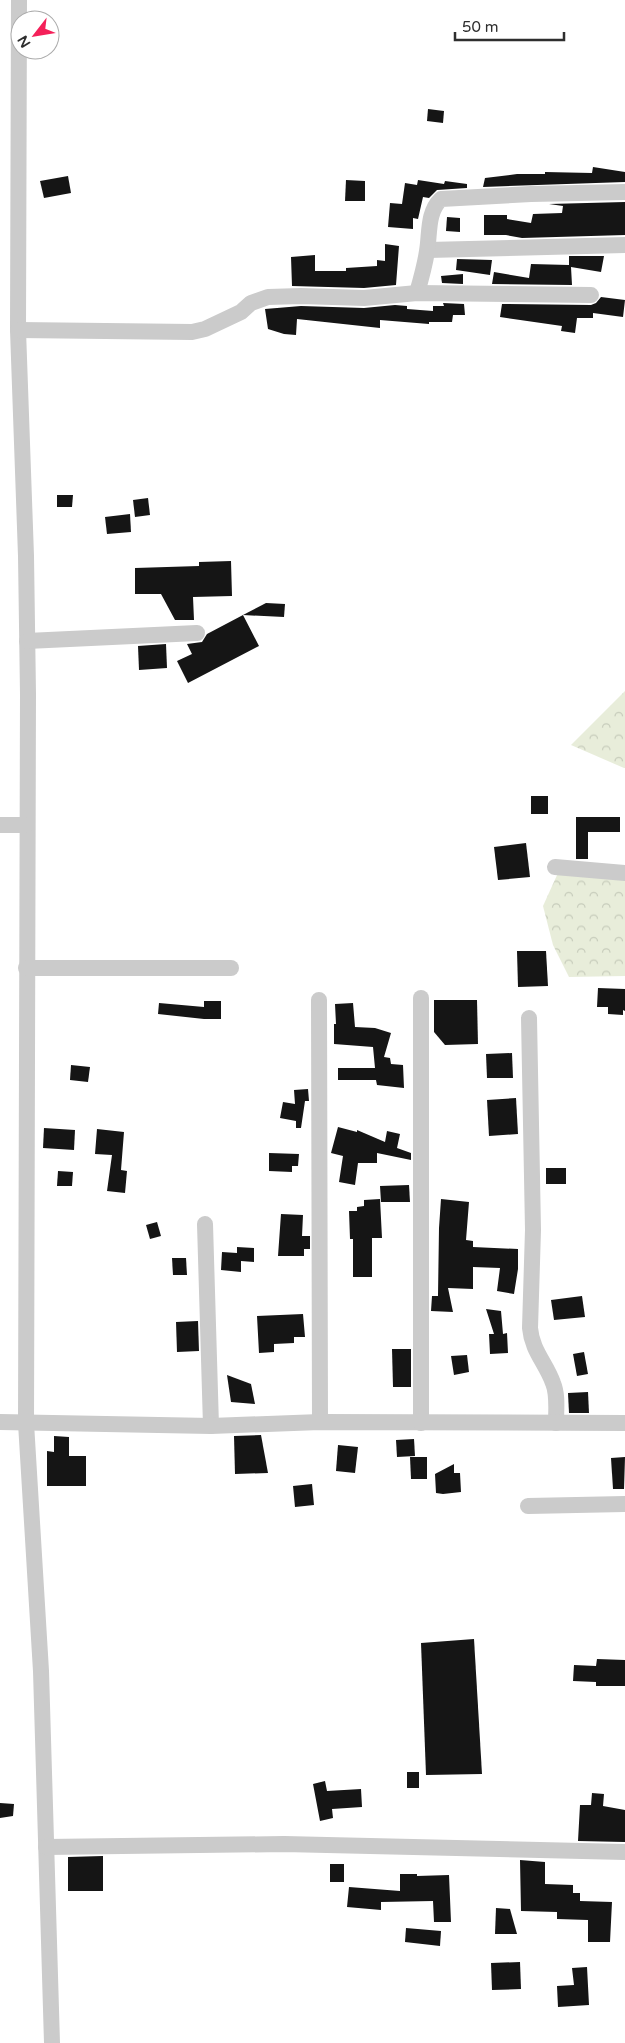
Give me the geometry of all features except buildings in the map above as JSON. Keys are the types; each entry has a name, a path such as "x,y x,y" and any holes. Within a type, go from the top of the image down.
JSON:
{"street":[{"path":"19,0 18,330 26,546 27,641 26,1423 41,1671 52,2043"},
{"path":"417,293 428,250 431,216 435,205 440,199 531,194 625,192"},
{"path":"428,250 625,245"},
{"path":"18,330 67,329 192,332 204,329 241,312 251,303 268,297 364,298 417,293 591,295"},
{"path":"27,641 197,633"},
{"path":"0,825 26,826"},
{"path":"555,867 625,873"},
{"path":"26,968 231,968"},
{"path":"421,998 421,1423"},
{"path":"319,1000 320,1422"},
{"path":"529,1018 533,1230 530,1328 534,1347 554,1386 556,1423"},
{"path":"205,1224 211,1426"},
{"path":"0,1422 211,1426 320,1422 625,1423"},
{"path":"528,1506 625,1504"},
{"path":"46,1847 284,1844 625,1852"}],"green space":[{"path":"625,691 625,768 624,768 571,745"},
{"path":"558,873 625,879 625,976 569,977 553,945 543,906"}]}
